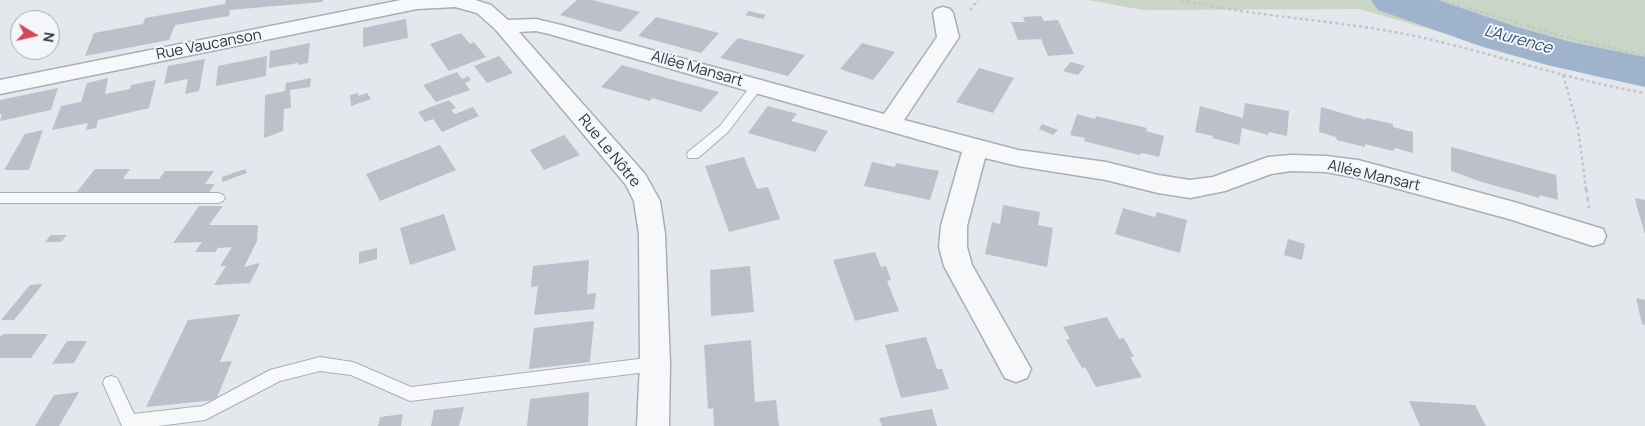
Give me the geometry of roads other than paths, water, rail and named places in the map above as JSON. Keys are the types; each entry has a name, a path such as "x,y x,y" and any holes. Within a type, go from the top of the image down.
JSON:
{"street":[{"name":"Rue Le Nôtre","path":"417,3 456,1 484,9 503,26 636,180 647,201 652,234 653,426"},
{"name":"Rue Vaucanson","path":"0,86 417,3"},
{"path":"889,124 948,37 943,13"},
{"name":"Allée Mansart","path":"503,26 536,25 554,28 889,124 1018,158 1106,171 1158,184 1190,189 1216,185 1268,166 1291,162 1326,164 1358,169 1505,208 1592,236"},
{"path":"976,148 954,226 953,247 958,266 1016,369"}],"lane":[{"path":"693,155 724,129 757,86"},
{"path":"0,198 218,198"},
{"path":"111,383 129,422 206,413 276,375 320,364 353,369 410,394 654,364"}],"waterway":[{"name":"L'Aurence","path":"1394,0 1497,36 1564,55 1645,72"}]}
